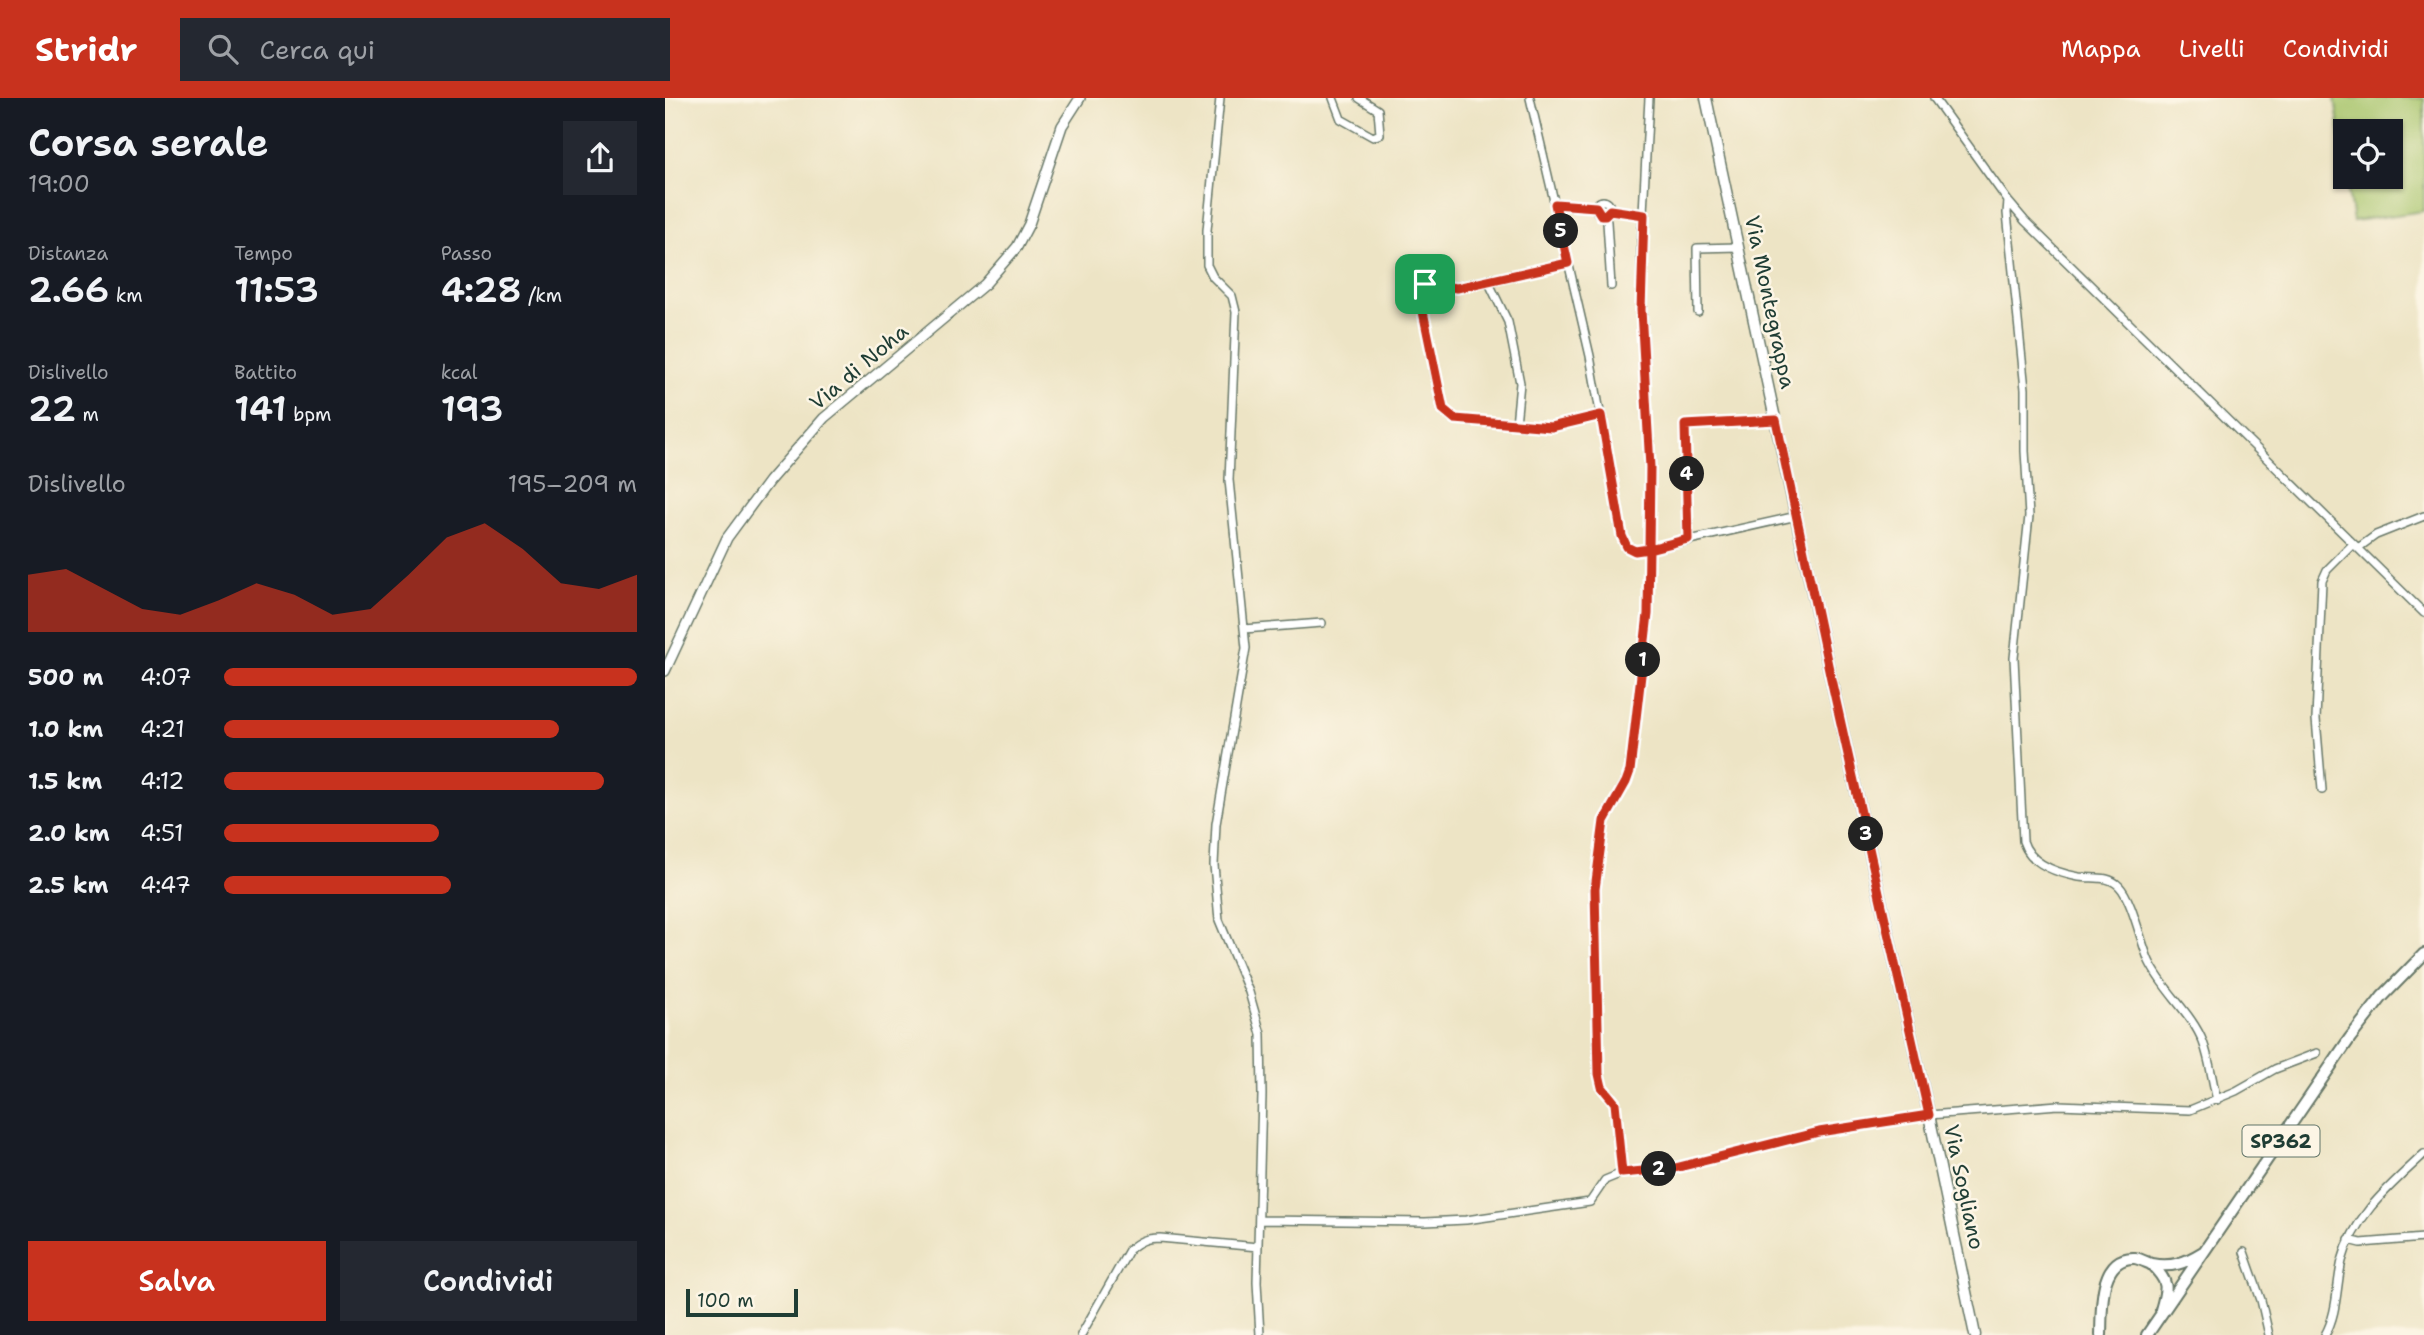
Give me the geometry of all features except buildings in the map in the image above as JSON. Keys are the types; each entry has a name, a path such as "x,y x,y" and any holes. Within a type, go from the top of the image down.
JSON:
{"main road":[{"name":"Via Montegrappa","path":"1706,98 1831,679"},
{"name":"Via Sogliano","path":"1831,679 1929,1115 1975,1335"},
{"name":"SP362","path":"2147,1335 2350,1038 2382,997 2424,954"},
{"path":"2101,1335 2102,1293 2108,1273 2121,1261 2135,1258 2151,1264 2174,1266 2206,1251"},
{"path":"2151,1264 2165,1279 2167,1292 2157,1320"}],"street":[{"name":"Via di Noha","path":"665,671 727,538 749,506 795,450 824,418 985,284 1017,247 1029,224 1062,126 1080,98"},
{"path":"1220,98 1206,250 1209,273 1233,296 1236,312 1229,480 1245,662 1216,824 1214,865 1219,920 1249,992 1261,1034 1258,1247 1260,1335"},
{"path":"1333,98 1341,119 1373,138 1380,134 1378,110 1359,98"},
{"path":"1530,98 1601,415 1622,536 1627,547 1635,551 1649,549 1797,516"},
{"path":"1622,1173 1615,1103 1602,1087 1599,1074 1595,889 1604,821 1630,771 1648,614 1649,442 1641,310 1649,98"},
{"path":"1934,98 2008,201 2066,262 2424,613"},
{"path":"2008,201 2025,388 2029,516 2014,658 2023,841 2027,853 2035,860 2078,877 2112,880 2122,889 2159,980 2193,1024 2203,1042 2217,1100"},
{"path":"1596,207 1598,203 1607,202 1611,286"},
{"path":"1555,204 1596,207"},
{"path":"1596,207 1597,212 1644,215"},
{"path":"1698,312 1697,248 1739,247"},
{"path":"1568,263 1457,288 1425,284 1420,287 1443,409 1455,419 1551,427 1601,415"},
{"path":"1488,281 1508,322 1511,335 1520,383 1516,424"},
{"path":"1688,539 1685,425 1776,420"},
{"path":"2322,790 2316,719 2322,581 2327,570 2355,546 2424,516"},
{"path":"1244,629 1322,624"},
{"path":"1259,1220 1423,1223 1466,1220 1590,1202 1605,1180 1622,1173 1675,1168 1819,1132 1929,1115 2059,1105 2190,1110 2217,1100 2275,1069 2317,1053"},
{"path":"2325,1335 2335,1308 2342,1261 2349,1240 2363,1214 2424,1154"},
{"path":"1081,1335 1129,1250 1137,1242 1146,1238 1160,1238 1258,1247"},
{"path":"2349,1240 2361,1243 2424,1238"},
{"path":"2244,1252 2261,1300 2269,1335"}],"green space":[{"path":"2335,98 2424,98 2424,211 2353,221 2348,189 2403,189 2403,119 2338,119"}],"route":[{"path":"1425,284 1420,287 1419,292 1443,409 1447,415 1455,419 1551,427 1601,415 1622,536 1627,547 1635,551 1649,549 1648,614 1630,771 1604,821 1595,889 1599,1074 1602,1087 1615,1103 1622,1173 1675,1168 1819,1132 1929,1115 1776,420 1685,425 1688,539 1649,549 1650,467 1641,310 1644,215 1610,210 1601,215 1596,207 1555,204 1568,263 1457,288 1425,284"}]}
